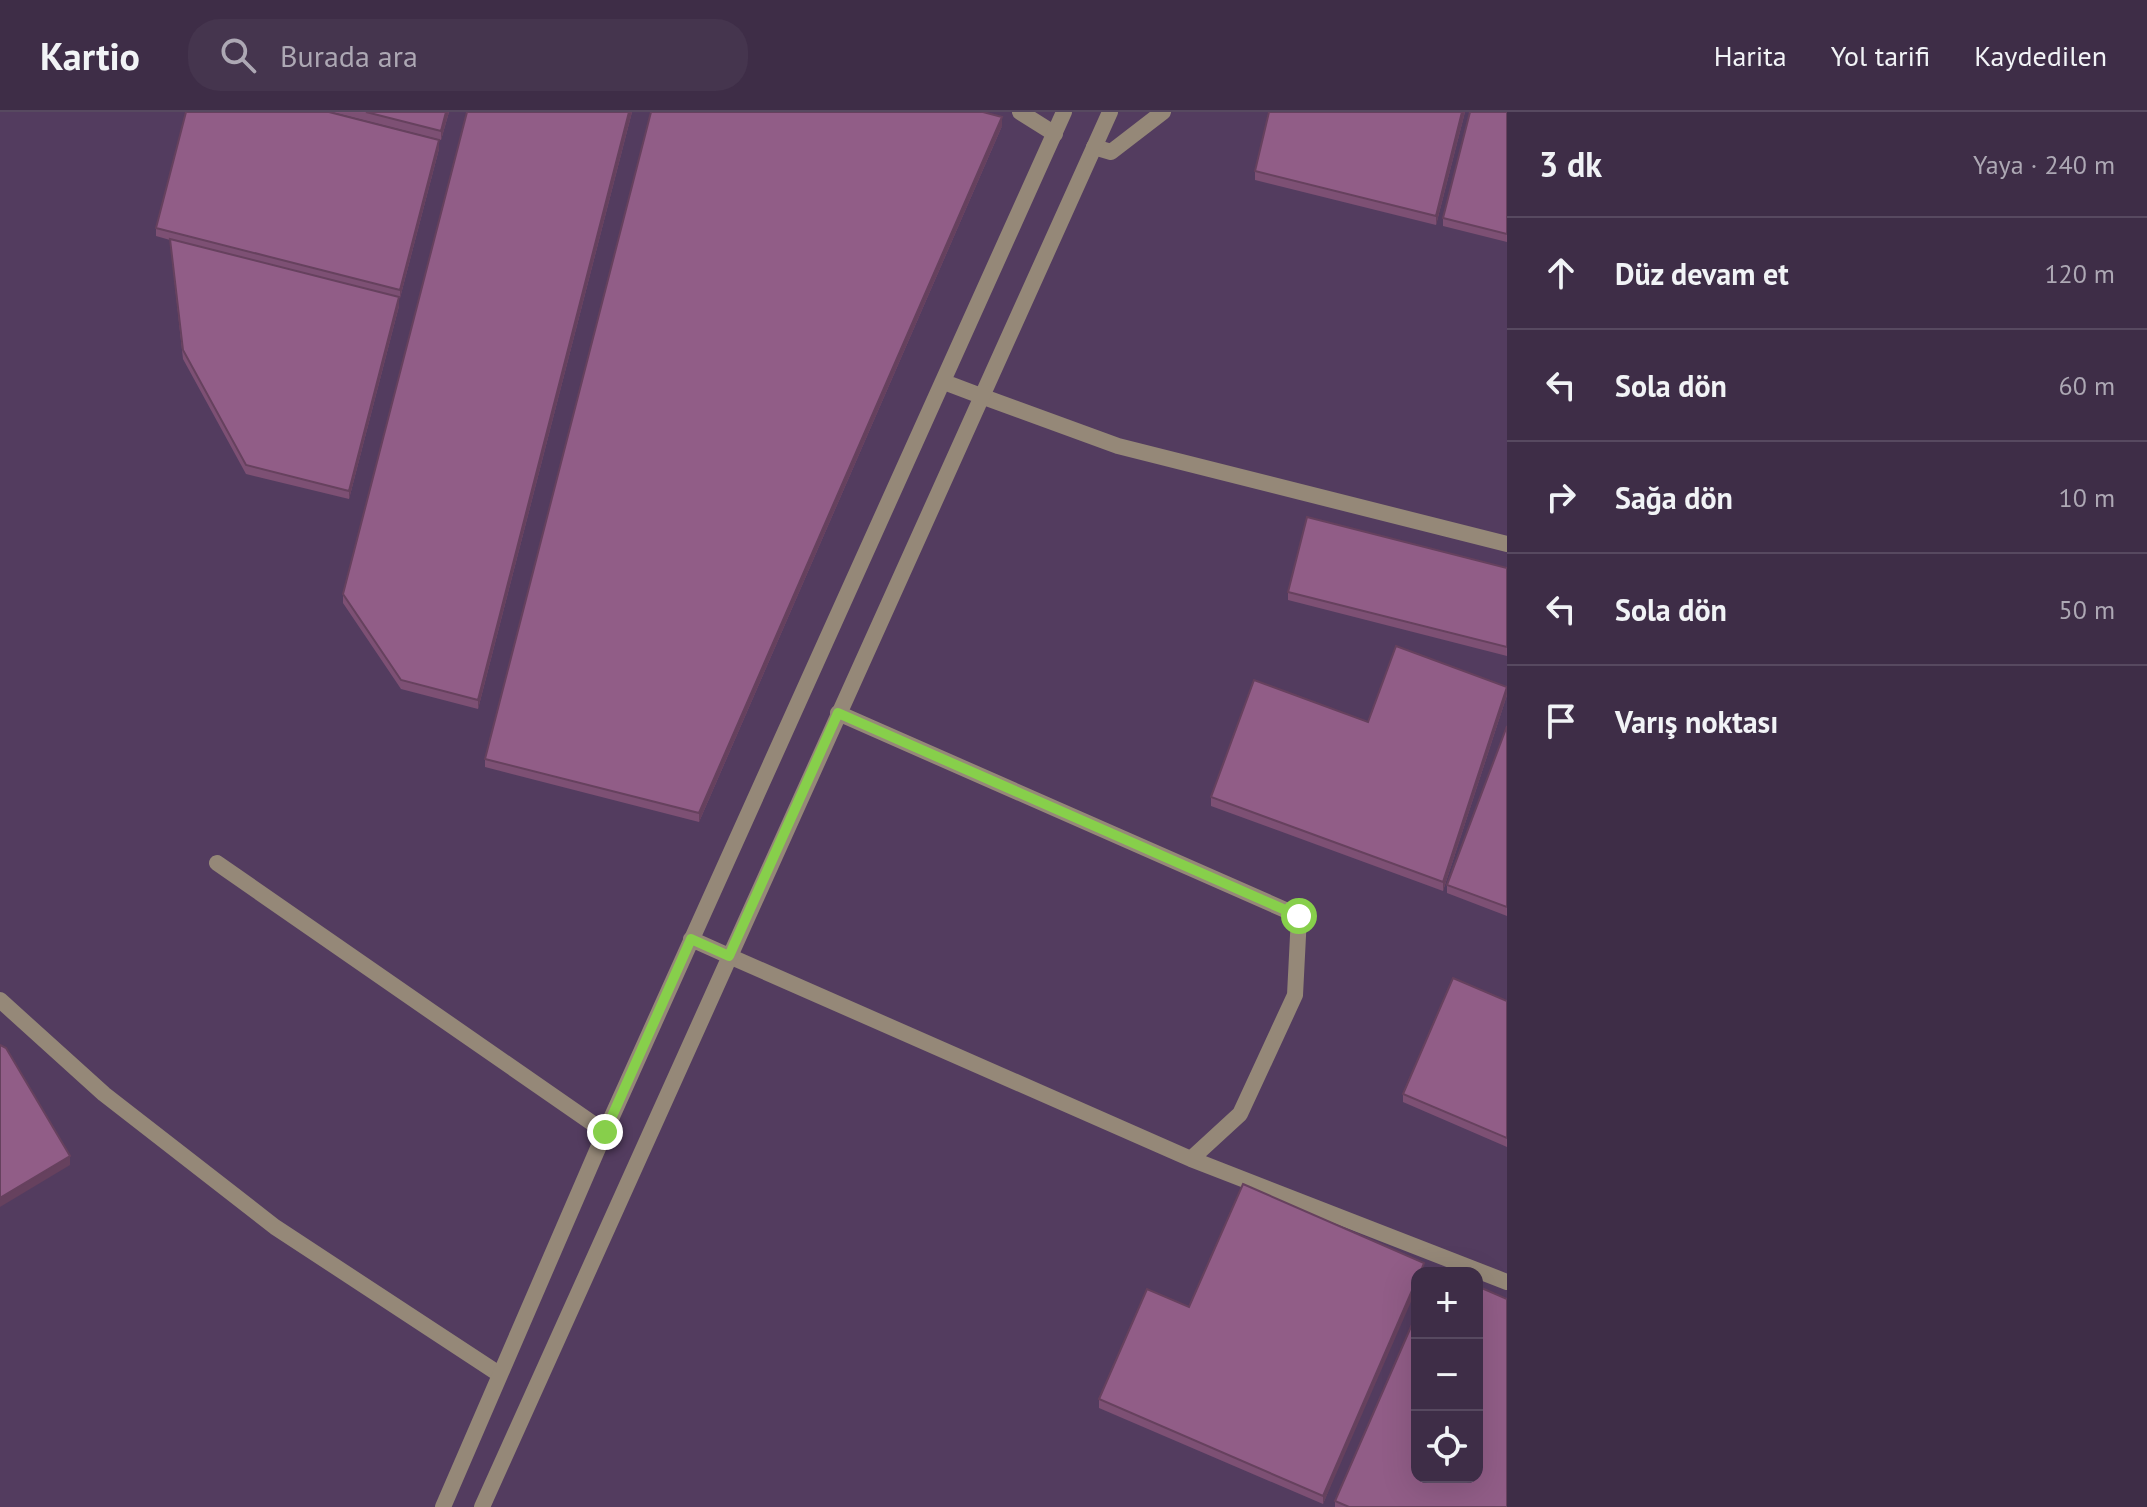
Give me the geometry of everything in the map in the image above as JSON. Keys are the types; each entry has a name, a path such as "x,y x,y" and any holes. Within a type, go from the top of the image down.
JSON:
{"street":[{"path":"1020,112 1055,134"},
{"path":"443,1507 605,1132 1064,112"},
{"path":"482,1507 1110,112"},
{"path":"1094,147 1111,152 1163,112"},
{"path":"944,382 1118,446 1507,544"},
{"path":"838,713 1299,916 1295,995 1240,1114 1191,1159"},
{"path":"217,863 605,1132"},
{"path":"691,939 1191,1159 1507,1282"},
{"path":"0,1000 104,1094 275,1227 499,1374"}],"building":[{"path":"186,112 329,112 439,140 400,290 156,228"},
{"path":"366,112 446,112 441,131"},
{"path":"467,112 629,112 478,700 401,680 343,594"},
{"path":"651,112 983,112 1002,117 699,813 485,759"},
{"path":"1269,112 1462,112 1436,216 1255,171"},
{"path":"1470,112 1507,112 1507,234 1443,218"},
{"path":"170,239 399,297 349,491 246,465 183,350"},
{"path":"1307,517 1507,568 1507,647 1288,592"},
{"path":"1396,646 1507,687 1443,882 1211,797 1254,680 1368,722"},
{"path":"1507,726 1507,907 1447,885"},
{"path":"1453,978 1507,1001 1507,1138 1403,1094"},
{"path":"0,1045 6,1048 70,1156 0,1198"},
{"path":"1243,1184 1424,1263 1422,1267 1411,1267 1411,1293 1323,1496 1099,1399 1147,1289 1189,1307"},
{"path":"1483,1289 1507,1299 1507,1507 1349,1507 1335,1501 1411,1327 1411,1483 1483,1483"}],"route":[{"path":"605,1132 691,939 729,956 838,713 1299,916"}]}
